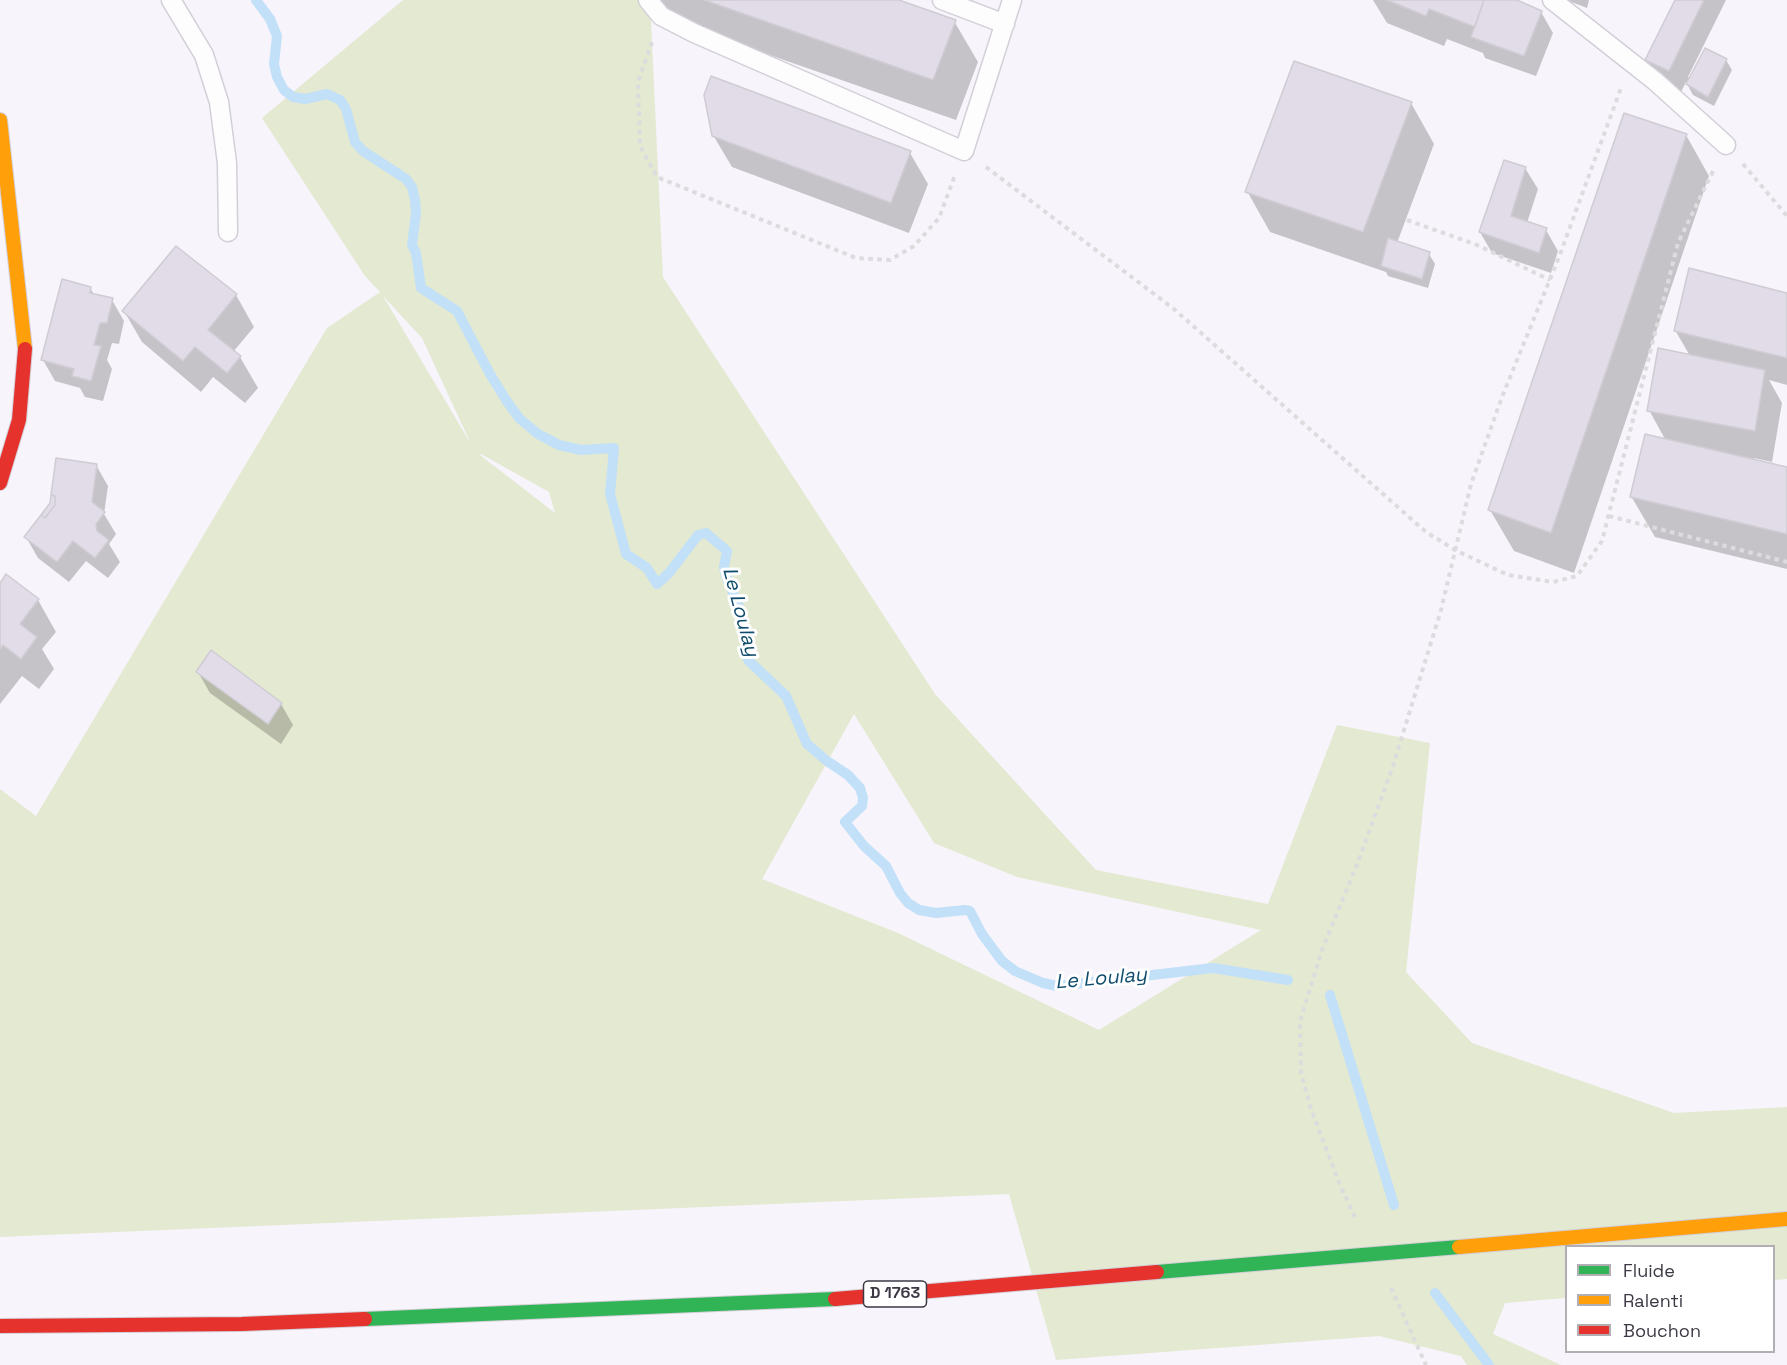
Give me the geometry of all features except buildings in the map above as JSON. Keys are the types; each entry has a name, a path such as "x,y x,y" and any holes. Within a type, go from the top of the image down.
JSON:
{"main road":[{"path":"0,120 25,345 19,420 0,483"},
{"name":"D 1763","path":"0,1326 242,1324 806,1302 1787,1219"}],"lane":[{"path":"171,0 204,55 219,102 227,163 228,232"},
{"path":"648,0 661,16 694,33 964,151 1012,0"},
{"path":"942,0 1005,24"},
{"path":"1552,0 1631,62 1726,145"}],"path":[{"path":"661,16 639,82 640,146 657,177 856,258 890,260 914,246 939,218 964,151 1174,309 1426,532 1455,550 1508,575 1553,582 1577,576 1602,542 1678,243 1726,145 1787,216"},
{"path":"1355,1217 1340,1185 1311,1109 1301,1073 1300,1021 1322,950 1358,862 1392,769 1441,610 1471,484 1502,397 1550,280 1631,62"},
{"path":"1407,220 1477,245 1550,280"},
{"path":"1609,516 1787,562"},
{"path":"1391,1288 1426,1365"}],"green space":[{"path":"403,0 650,0 663,277 935,694 1096,870 1268,904 1337,725 1430,743 1406,972 1472,1043 1674,1113 1787,1107 1787,1279 1775,1280 1775,1245 1565,1245 1565,1298 1505,1303 1493,1334 1561,1365 1467,1365 1461,1356 1379,1336 1056,1360 1009,1194 0,1237 0,789 36,816 327,328 380,292 365,276 262,118","holes":["383,296 422,338 471,444","480,455 549,492 555,513","854,714 934,843 1017,877 1261,930 1099,1030 898,933 762,879"]}],"waterway":[{"name":"Le Loulay","path":"256,0 270,19 277,36 274,64 277,77 284,90 293,97 305,99 327,94 340,100 346,109 355,142 363,151 406,179 412,187 416,213 412,245 416,253 421,288 457,311 490,374 519,418 538,434 559,445 581,450 614,448 610,494 626,554 647,568 657,584 669,573 698,535 706,533 727,551 724,567 739,607 748,660 786,696 807,744 848,775 860,788 863,798 862,806 845,822 864,846 886,866 908,903 919,910 936,913 970,911 982,934 1002,961 1015,971 1043,983 1057,986 1213,968 1288,980"},
{"name":"Le Loulay","path":"1330,995 1394,1205"},
{"name":"Le Loulay","path":"1435,1293 1489,1365"}],"traffic: fast":[{"path":"1157,1272 1459,1247"},
{"path":"365,1319 835,1299"}],"traffic: slow":[{"path":"0,120 25,349"},
{"path":"1459,1247 1787,1219"}],"traffic: jam":[{"path":"0,483 19,420 25,349"},
{"path":"835,1299 1157,1272"},
{"path":"0,1326 242,1324 365,1319"}]}
